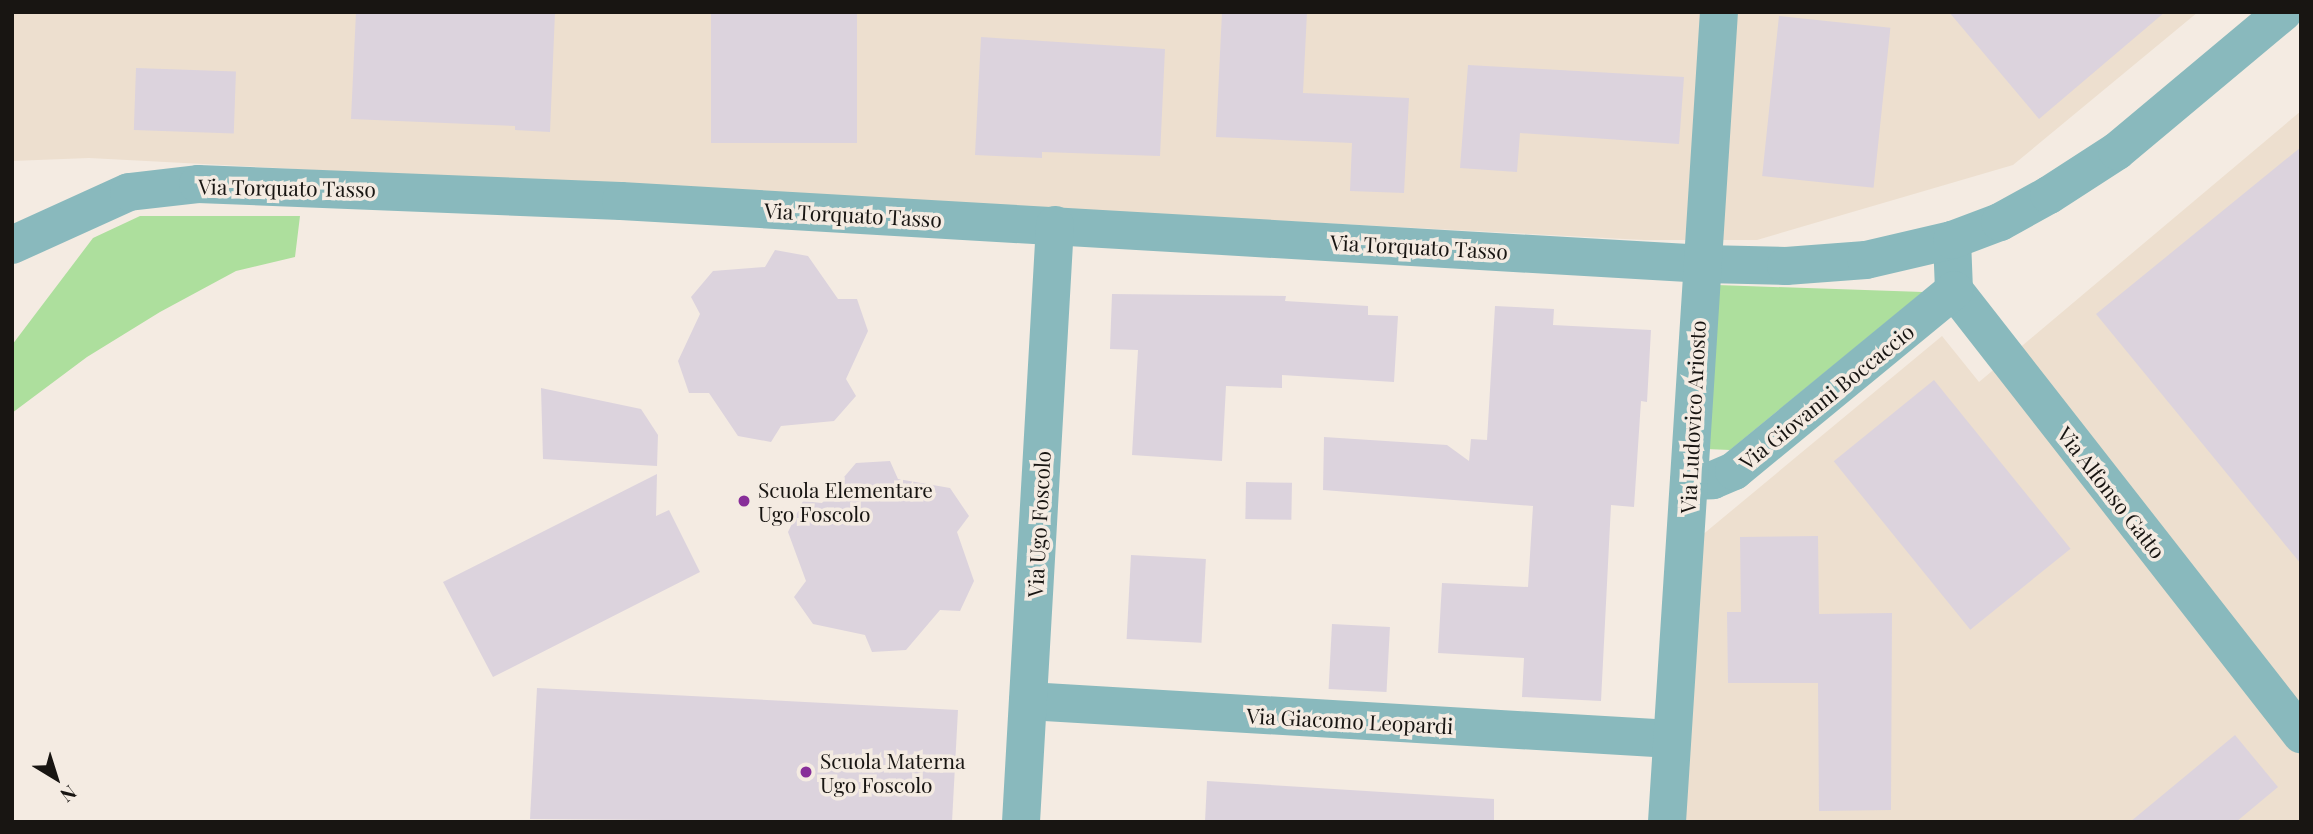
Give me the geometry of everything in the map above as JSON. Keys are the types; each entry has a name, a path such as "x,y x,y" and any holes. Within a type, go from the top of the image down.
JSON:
{"street":[{"name":"Via Ludovico Ariosto","path":"1667,822 1720,12"},
{"path":"1704,264 1786,266 1866,260 1952,240 2010,217 2117,151 2283,12"},
{"name":"Via Torquato Tasso","path":"12,244 129,192 198,184 327,186 1055,225 1704,264"},
{"name":"Via Ugo Foscolo","path":"1021,822 1055,225"},
{"path":"1952,240 1954,290"},
{"name":"Via Giovanni Boccaccio","path":"1689,481 1713,480 1734,471 1954,290"},
{"name":"Via Alfonso Gatto","path":"1954,290 2301,734"},
{"name":"Via Giacomo Leopardi","path":"1028,701 1672,739"}],"shaded area":[{"path":"12,12 2198,12 2013,165 1757,240 1644,240 89,158 12,161"},
{"path":"2301,111 2301,822 1680,822 1695,541 1942,336 1979,382"}],"green space":[{"path":"140,216 300,216 295,257 236,271 160,312 87,357 12,413 12,345 93,238"},
{"path":"1717,285 1923,292 1730,450 1706,449"}],"building":[{"path":"356,12 555,12 550,132 515,130 515,126 351,119"},
{"path":"711,12 857,12 857,143 711,143"},
{"path":"1222,12 1307,12 1303,93 1409,98 1404,193 1350,191 1352,143 1216,137"},
{"path":"1949,12 2165,12 2039,119"},
{"path":"1779,16 1890,28 1874,188 1762,176"},
{"path":"981,37 1165,49 1160,156 1042,152 1042,158 975,155"},
{"path":"1468,65 1684,77 1679,144 1520,133 1517,172 1460,168"},
{"path":"136,68 236,71 234,133 134,130"},
{"path":"2301,147 2301,564 2096,314"},
{"path":"775,250 808,256 838,299 857,299 868,331 846,379 856,396 834,421 781,426 771,442 738,436 709,393 689,393 678,361 700,314 691,297 713,271 765,267"},
{"path":"1112,294 1286,296 1285,301 1368,306 1368,315 1398,316 1394,382 1282,375 1282,388 1226,386 1222,461 1132,455 1138,350 1110,349"},
{"path":"1495,306 1554,309 1553,325 1651,330 1647,402 1641,401 1634,507 1611,505 1601,701 1522,697 1524,658 1438,653 1442,583 1528,587 1533,506 1323,490 1324,437 1447,445 1469,461 1471,439 1487,440"},
{"path":"1934,380 2071,549 1970,630 1834,461"},
{"path":"541,388 641,409 658,435 657,466 543,459"},
{"path":"890,461 898,479 950,488 969,516 957,532 974,581 960,611 940,610 906,650 872,652 865,635 813,624 794,597 806,581 788,532 803,501 822,503 856,463"},
{"path":"657,474 656,516 669,510 700,572 493,677 443,582"},
{"path":"1246,482 1292,483 1291,520 1245,519"},
{"path":"1818,536 1819,614 1892,613 1891,810 1819,811 1818,683 1728,683 1727,612 1741,612 1740,537"},
{"path":"1131,555 1206,559 1202,643 1127,639"},
{"path":"1332,624 1390,627 1387,692 1329,689"},
{"path":"537,688 958,710 952,822 530,819"},
{"path":"2235,735 2278,787 2236,822 2130,822"},
{"path":"1207,781 1494,799 1494,822 1205,822"}],"place":[{"name":"Scuola Elementare Ugo Foscolo","path":"744,501"},
{"name":"Scuola Materna Ugo Foscolo","path":"806,772"}]}
